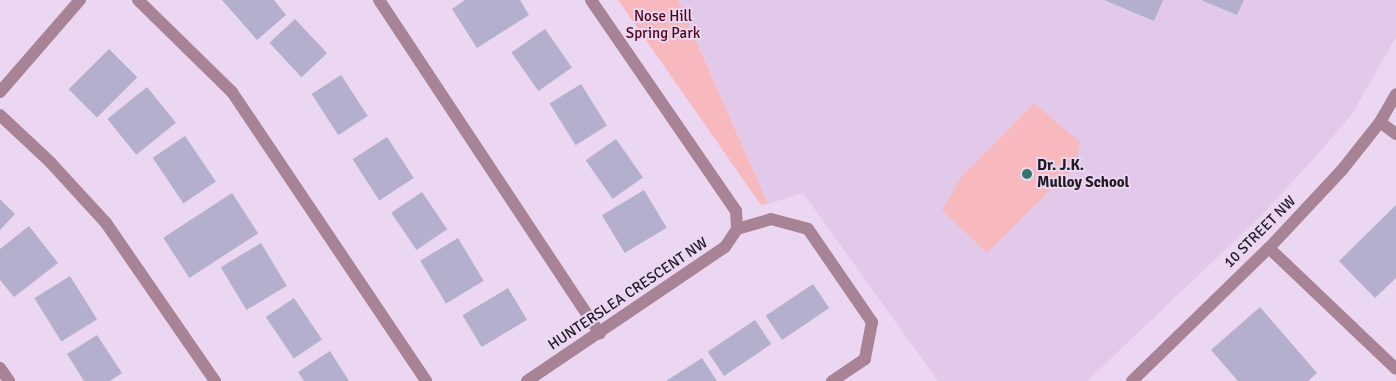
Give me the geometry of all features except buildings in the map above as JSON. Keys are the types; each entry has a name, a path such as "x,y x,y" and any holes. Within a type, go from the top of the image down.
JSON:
{"street":[{"path":"0,92 80,0"},
{"path":"138,0 232,92 426,381"},
{"path":"379,0 600,334"},
{"path":"591,0 736,211 737,229 771,219 808,229 872,322 865,359 832,381"},
{"name":"10 STREET NW","path":"1132,381 1269,248 1342,170 1380,122 1396,94"},
{"path":"0,115 50,162 106,223 215,381"},
{"path":"1380,122 1396,134"},
{"name":"HUNTERSLEA CRESCENT NW","path":"527,381 600,334 725,247 737,229"},
{"path":"1269,248 1396,369"},
{"path":"0,368 9,381"}],"shaded area":[{"name":"Dr. J.K. Mulloy School","path":"678,0 1396,0 1396,37 1352,114 1318,154 1262,215 1087,381 938,381 803,193 768,204"}],"green space":[{"name":"Nose Hill Spring Park","path":"618,0 678,0 768,204 761,205"},
{"path":"1034,103 1080,142 1076,165 987,253 942,210 962,176"}],"place":[{"name":"Dr. J.K. Mulloy School","path":"1027,174"}]}
